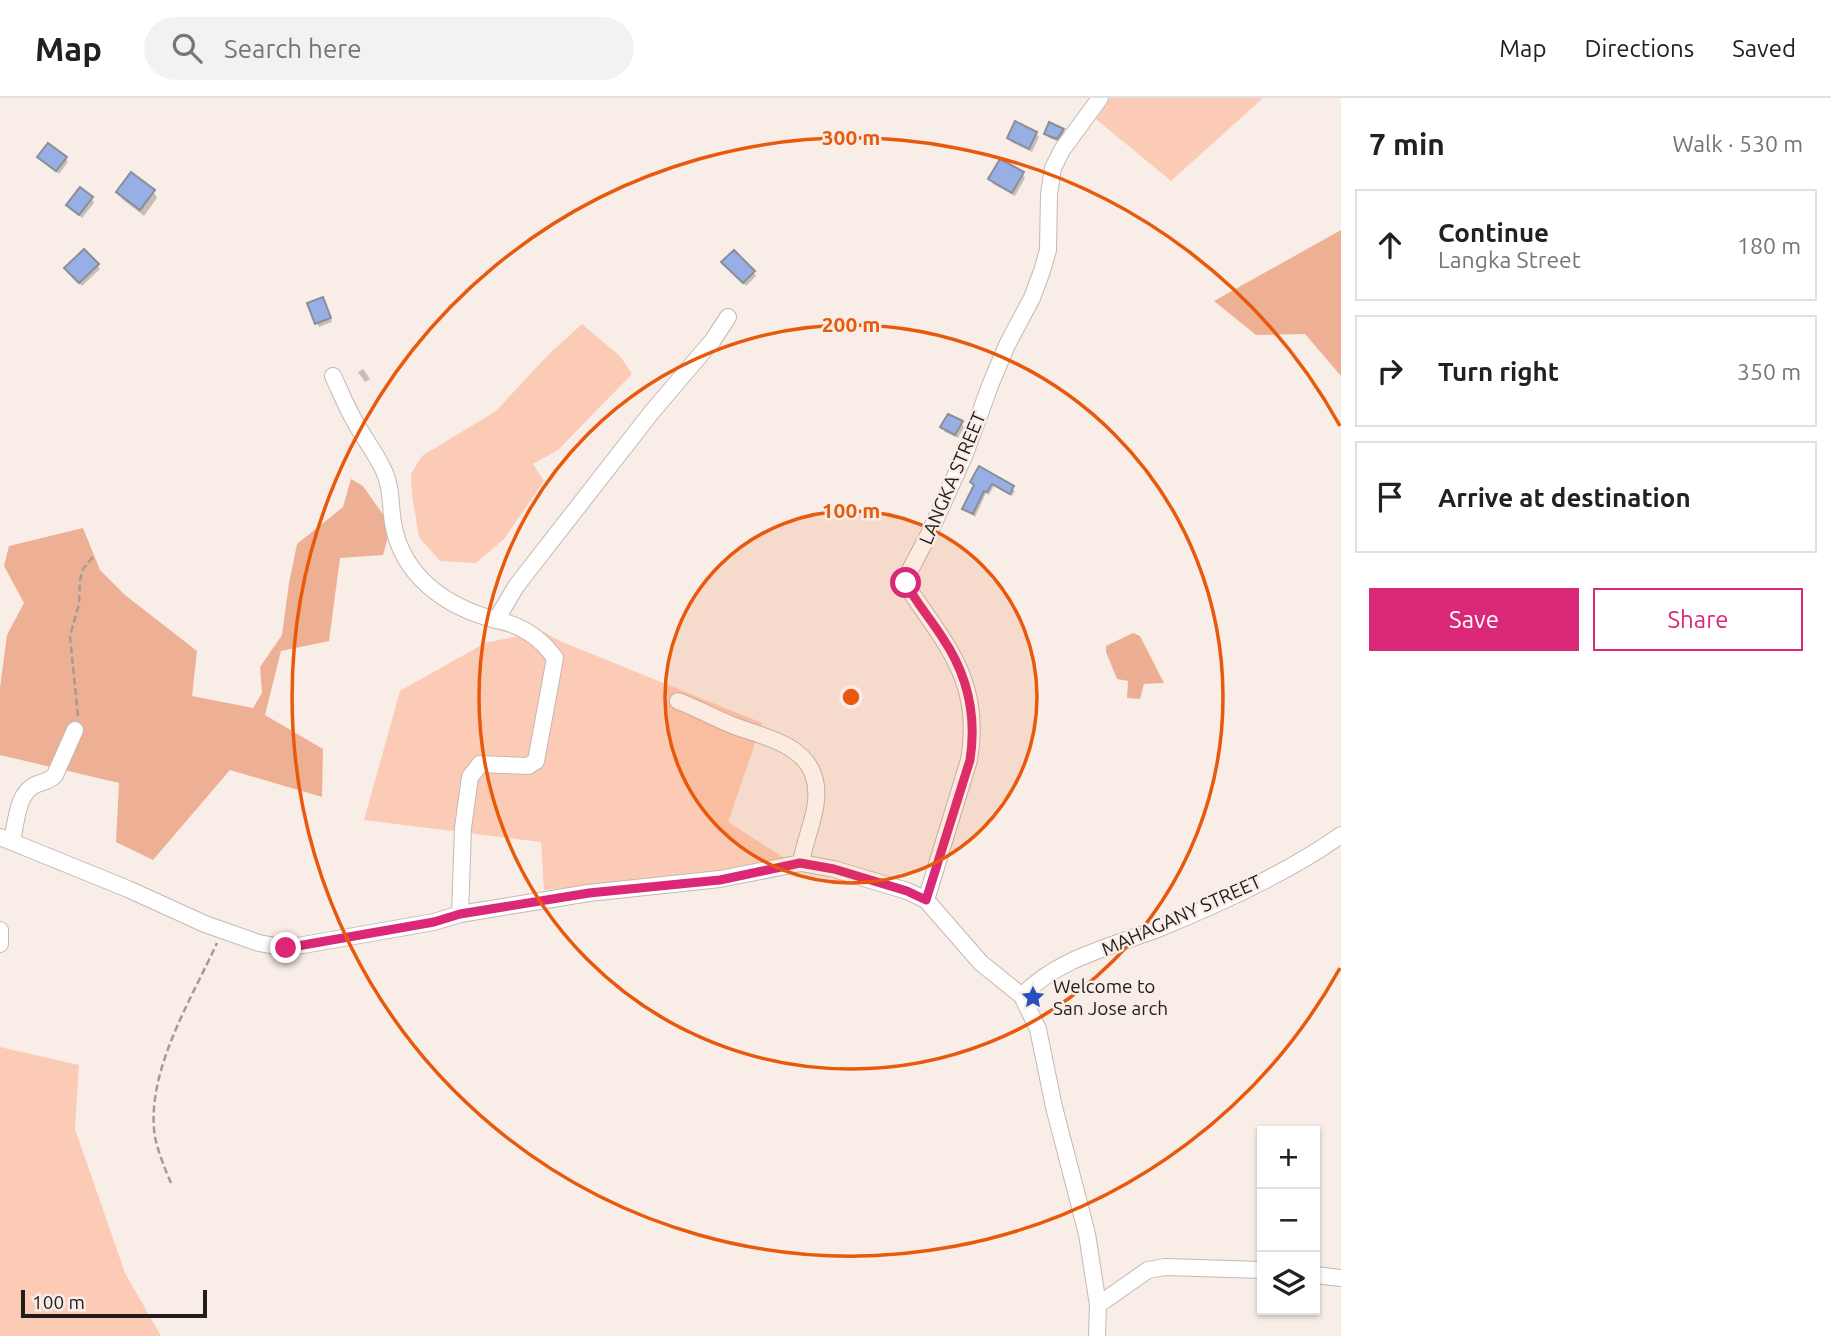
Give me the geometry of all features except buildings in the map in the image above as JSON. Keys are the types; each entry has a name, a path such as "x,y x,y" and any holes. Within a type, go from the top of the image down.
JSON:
{"street":[{"name":"LANGKA STREET","path":"926,900 970,760 972,719 969,693 958,665 943,637 906,583 960,465 996,370 1039,280 1048,250 1049,194 1054,168 1062,150 1100,98"},
{"path":"496,620 517,585 651,413 713,340 728,317"},
{"path":"333,376 353,419 384,471 390,488 397,539 412,571 472,614 511,623 528,631 545,644 555,658 536,761 528,766 480,764 470,777 463,828 460,914"},
{"path":"678,701 772,739 795,751 805,762 813,773 814,810 800,863"},
{"path":"75,730 55,775 50,781 35,785 22,800 6,839 259,943 286,948 434,922 460,914 589,893 720,880 800,863 834,869 907,891 926,900 981,963 1022,996 1038,1030 1054,1107 1087,1234 1098,1305 1097,1336"},
{"name":"MAHAGANY STREET","path":"1022,996 1038,980 1073,961 1163,927 1238,893 1341,835"},
{"path":"0,930 0,944"},
{"path":"1098,1305 1148,1270 1165,1267 1257,1270"},
{"path":"1320,1276 1341,1278"}],"path":[{"path":"75,730 79,721 70,636 79,604 83,569 93,557"},
{"path":"171,1183 155,1137 159,1069 223,930"}],"shaded area":[{"path":"1110,98 1263,98 1171,181 1096,119"},
{"path":"1341,230 1341,376 1305,334 1256,335 1214,301"},
{"path":"582,324 620,356 632,374 558,450 533,464 544,481 504,539 476,563 440,561 419,537 411,474 422,456 496,411 549,354"},
{"path":"351,479 363,486 391,526 383,555 340,558 329,641 281,651 265,715 323,749 322,797 230,770 153,860 116,842 119,783 0,755 0,688 7,635 24,603 4,566 9,546 83,528 100,570 125,595 197,651 192,696 253,708 262,693 260,667 282,635 297,544 343,507"},
{"path":"542,631 560,641 762,723 728,822 786,859 718,874 544,890 541,842 364,820 400,691 485,643"},
{"path":"1133,633 1140,636 1164,683 1144,684 1140,699 1127,698 1128,681 1117,679 1106,652 1106,646"},
{"path":"0,1047 79,1065 75,1129 125,1273 161,1336 0,1336"}],"place":[{"name":"Welcome to San Jose arch","path":"1033,997"}],"route":[{"path":"286,948 434,922 460,914 589,893 720,880 800,863 834,869 907,891 926,900 970,760 971,701 967,685 943,637 906,583"}]}
